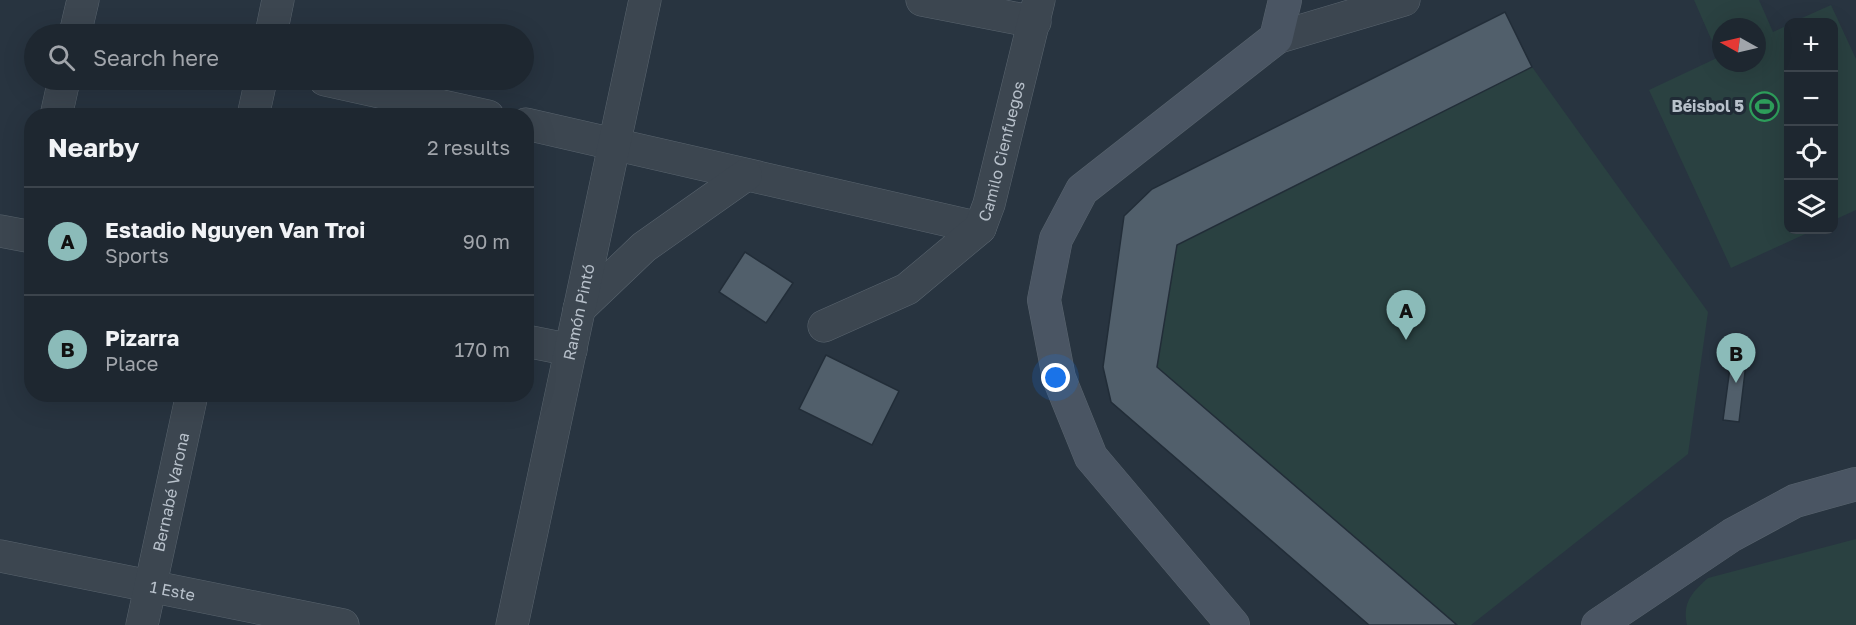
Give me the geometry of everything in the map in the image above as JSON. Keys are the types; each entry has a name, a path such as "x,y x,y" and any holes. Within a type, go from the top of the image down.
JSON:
{"street":[{"path":"77,24 82,0"},
{"path":"273,24 278,0"},
{"name":"Ramón Pintó","path":"512,625 645,0"},
{"path":"922,0 1037,11"},
{"path":"1276,38 1285,0"},
{"path":"1233,625 1091,457 1059,378 1044,300 1056,239 1082,190 1276,38 1404,0"},
{"name":"Camilo Cienfuegos","path":"824,326 907,289 980,228 989,204 1037,11"},
{"path":"58,108 62,90"},
{"path":"255,108 259,90"},
{"path":"370,90 452,108"},
{"path":"534,126 980,228"},
{"path":"579,309 644,247 746,175"},
{"path":"534,343 571,350"},
{"name":"Bernabé Varona","path":"142,625 190,402"},
{"path":"1598,625 1732,535 1795,501 1856,484"},
{"name":"1 Este","path":"0,555 343,625"}],"green space":[{"path":"1694,0 1759,0 1773,32 1784,27 1784,234 1805,234 1731,268 1649,90 1712,60 1712,72 1766,72 1766,18 1712,18 1712,41"},
{"path":"1831,5 1837,18 1802,18"},
{"path":"1505,12 1532,67 1708,312 1688,454 1471,625 1369,625 1111,402 1103,367 1124,216 1152,189"},
{"path":"1838,20 1856,59 1856,210 1838,218"},
{"path":"1856,539 1856,625 1687,625 1687,604 1697,588 1708,578"}],"building":[{"path":"1505,12 1532,67 1177,245 1157,367 1457,625 1369,625 1111,402 1103,367 1124,216 1152,189"},
{"path":"745,252 793,283 766,323 719,292"},
{"path":"1733,345 1748,347 1739,422 1723,420"},
{"path":"826,355 899,391 872,445 799,409"}],"place":[{"name":"Béisbol 5","path":"1765,106"},
{"name":"Estadio Nguyen Van Troi","path":"1406,340"},
{"name":"Pizarra","path":"1736,383"}]}
